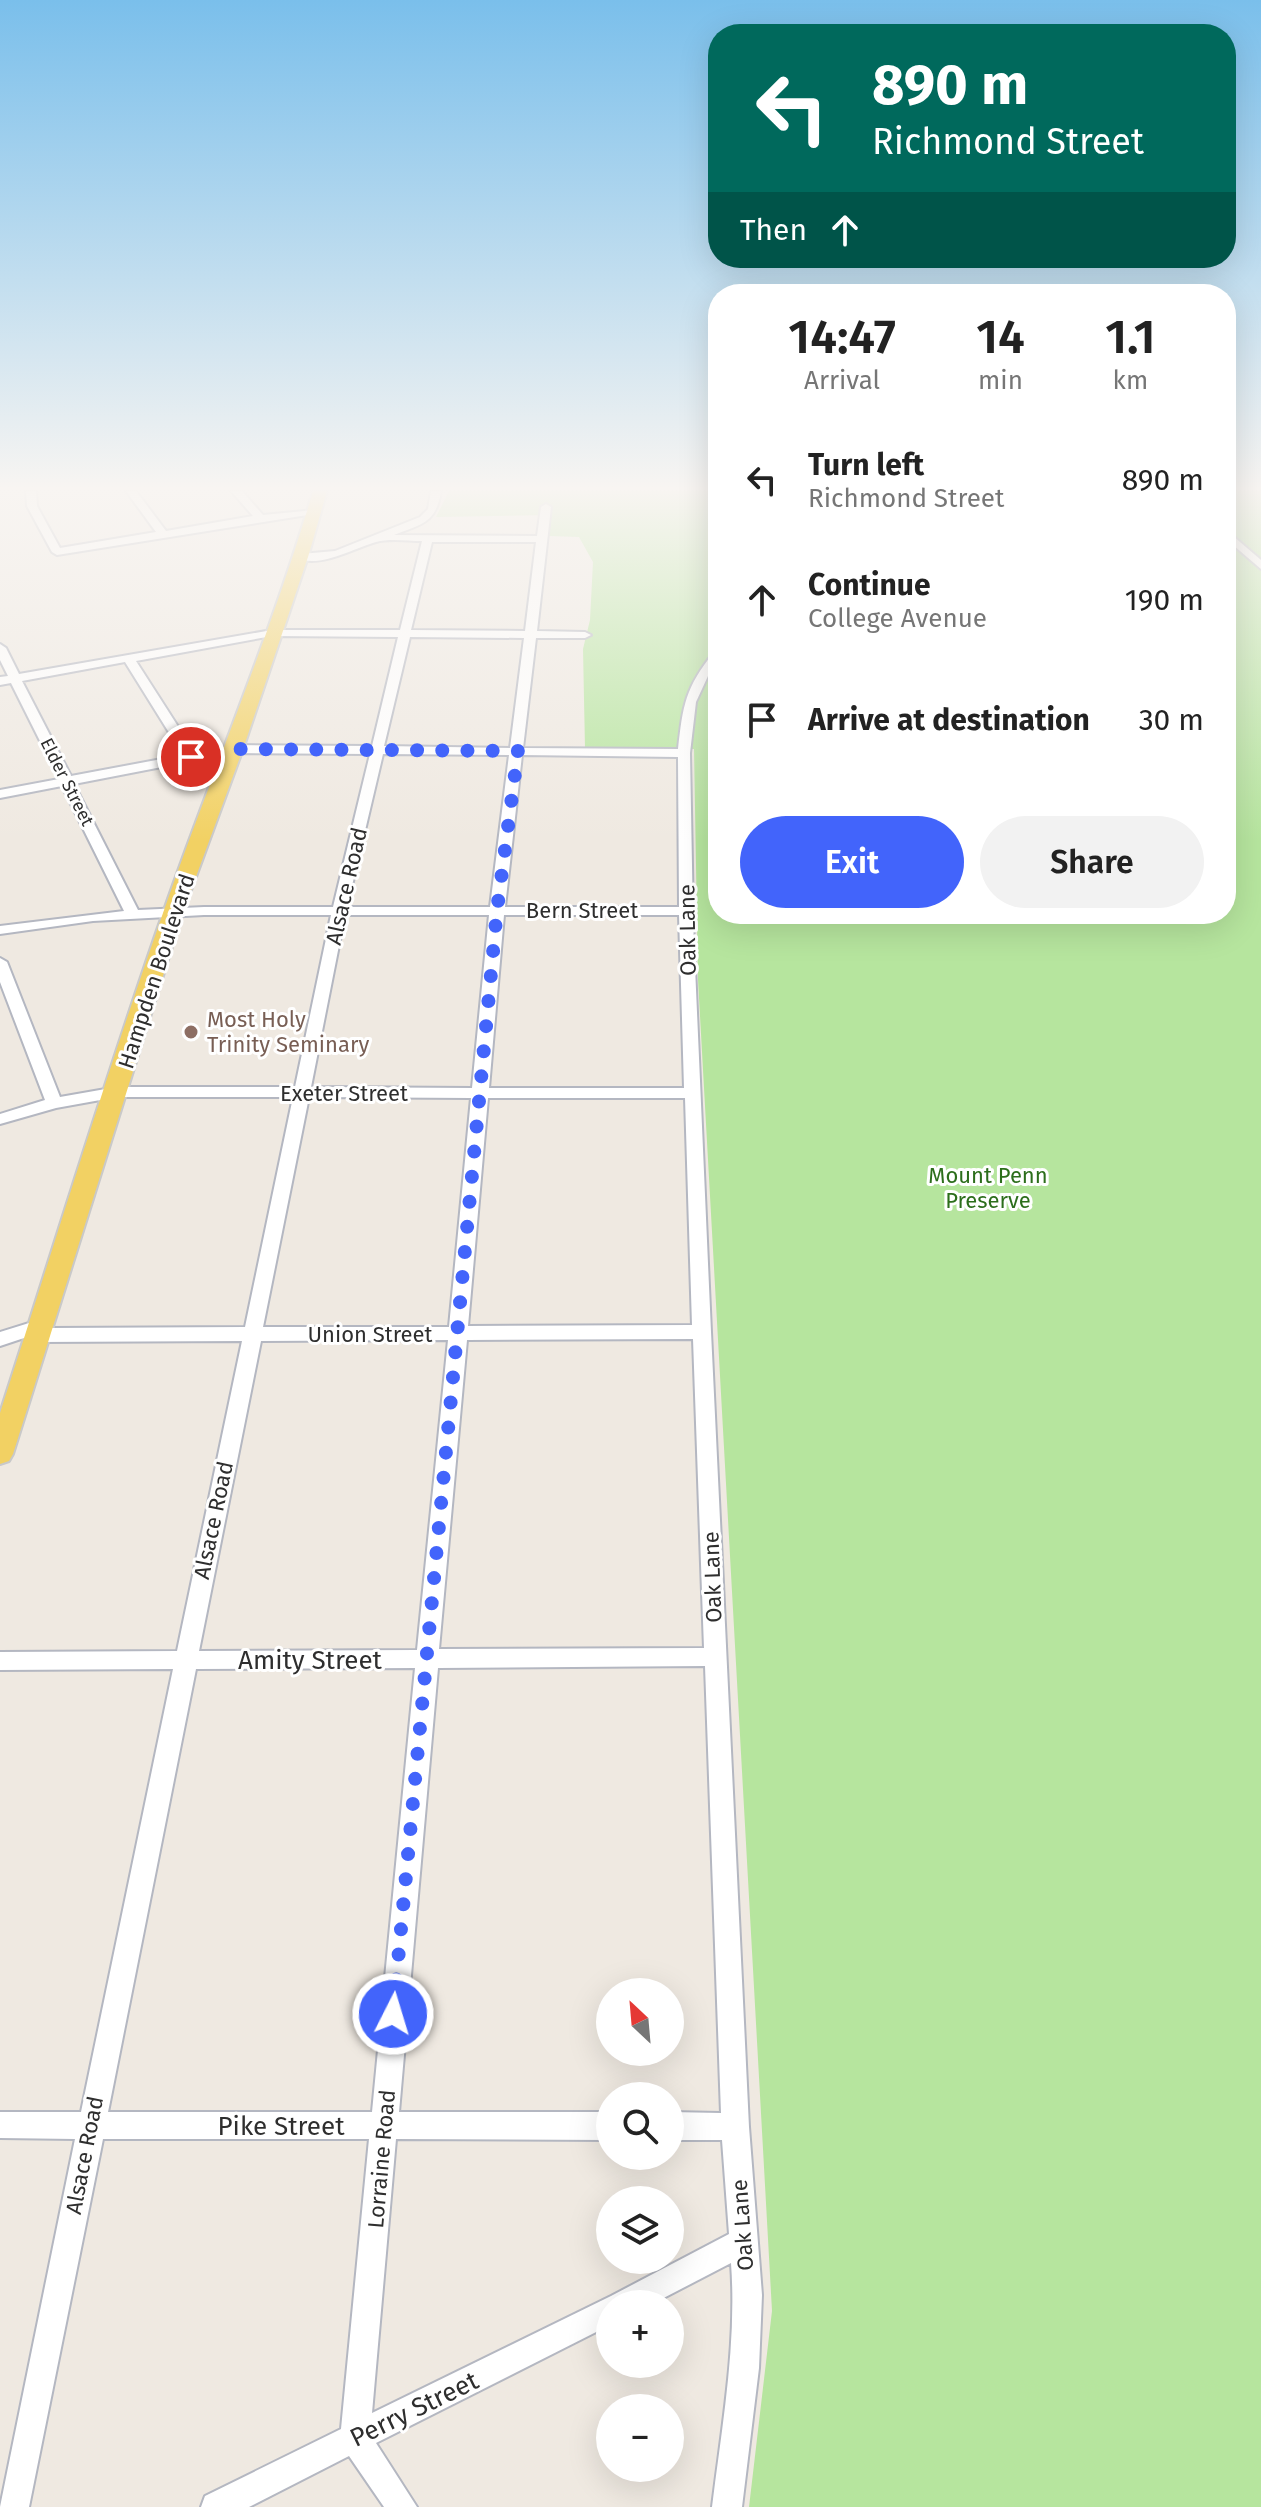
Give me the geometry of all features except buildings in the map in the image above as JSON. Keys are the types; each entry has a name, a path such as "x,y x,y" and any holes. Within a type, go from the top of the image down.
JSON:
{"main road":[{"name":"Hampden Boulevard","path":"0,1454 173,912 234,749 282,608"}],"street":[{"name":"Alsace Road","path":"14,2507 339,910 412,608"},
{"name":"Lorraine Road","path":"355,2438 497,910 535,608"},
{"path":"0,681 272,633 585,635"},
{"name":"Elder Street","path":"0,648 133,915"},
{"path":"129,659 191,757"},
{"name":"Oak Lane","path":"708,668 690,702 684,753 692,1093 715,1657 735,2127 741,2243 748,2295 744,2368 727,2507"},
{"path":"0,794 234,749 684,753"},
{"name":"Bern Street","path":"0,930 173,912 686,911"},
{"path":"0,962 54,1103"},
{"name":"Exeter Street","path":"0,1119 54,1103 117,1092 692,1093"},
{"name":"Union Street","path":"0,1339 40,1331 251,1334 702,1332"},
{"name":"Amity Street","path":"0,1661 715,1657"},
{"name":"Pike Street","path":"0,2125 596,2126"},
{"path":"684,2126 735,2127"},
{"path":"649,2290 741,2243"},
{"name":"Perry Street","path":"216,2507 596,2317"},
{"path":"355,2438 402,2507"}],"green space":[{"name":"Mount Penn Preserve","path":"591,608 708,608 708,924 1236,924 1236,608 1261,608 1261,2507 749,2507 772,2311 698,980 694,749 585,748 583,649"}],"place":[{"name":"Most Holy Trinity Seminary","path":"191,1032"}],"route":[{"path":"191,757 234,749 518,751 497,910 393,2014"}]}
